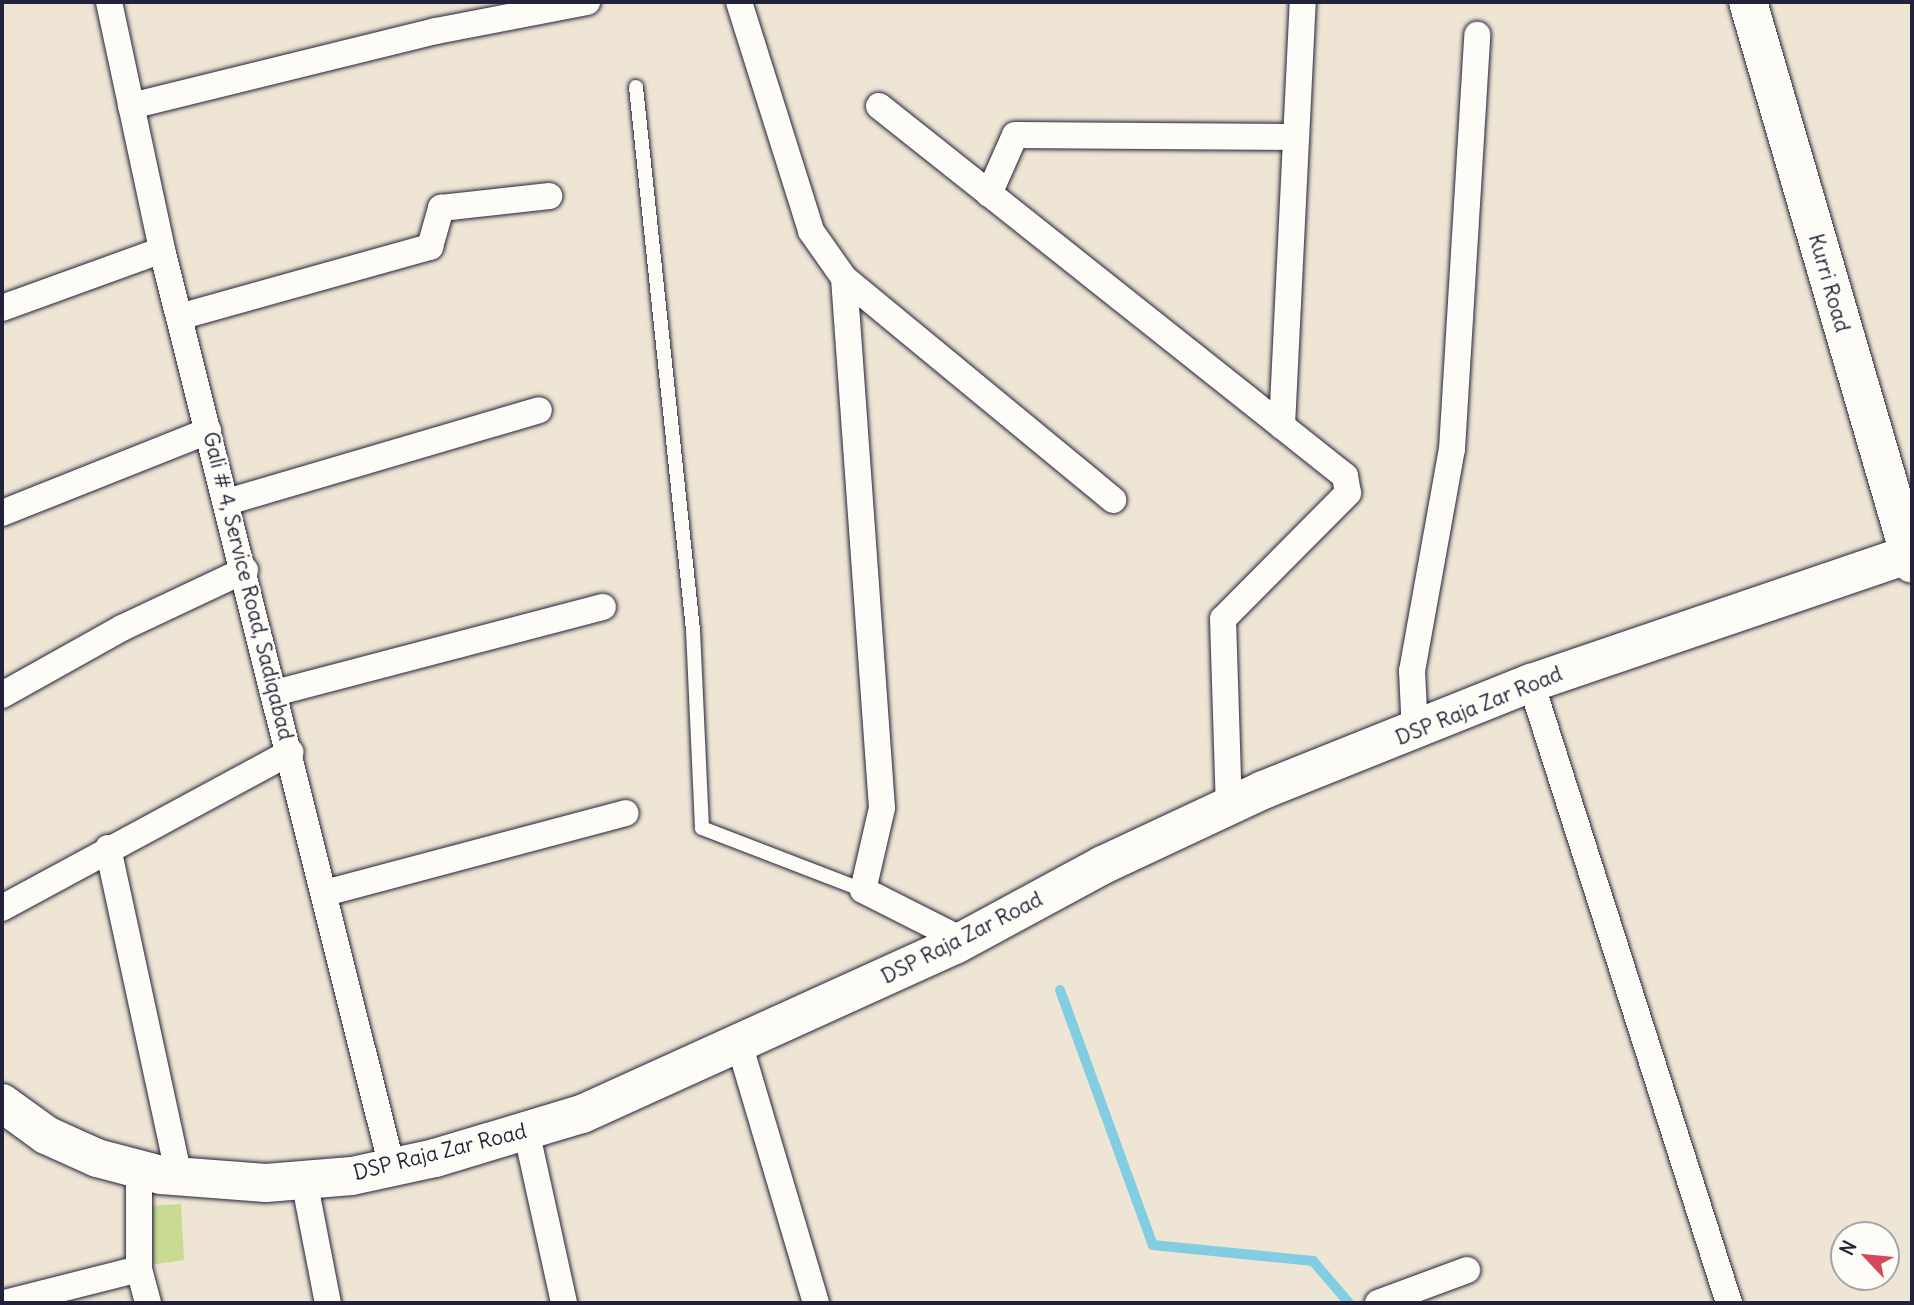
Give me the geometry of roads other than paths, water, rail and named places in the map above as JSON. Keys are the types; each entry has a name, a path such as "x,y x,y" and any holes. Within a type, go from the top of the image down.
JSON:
{"street":[{"name":"Gali # 4, Service Road, Sadiqabad","path":"109,2 162,250 245,570 392,1168"},
{"path":"131,106 436,31 587,2"},
{"path":"739,2 811,231 844,278 1113,500"},
{"path":"1282,426 1303,2"},
{"name":"Kurri Road","path":"1748,2 1911,557"},
{"path":"1415,732 1412,671 1452,449 1477,35"},
{"path":"879,106 1345,476 1348,493 1223,619 1229,806"},
{"path":"989,194 1015,135 1295,137"},
{"path":"179,317 430,247 441,208 549,196"},
{"path":"2,308 162,250"},
{"path":"844,278 882,808 863,890 964,941"},
{"path":"227,502 539,410"},
{"path":"2,513 208,431"},
{"name":"DSP Raja Zar Road","path":"2,1103 46,1135 97,1158 179,1176 266,1182 304,1180 392,1168 582,1114 964,941 1103,865 1229,806 1531,683 1911,557"},
{"path":"2,695 122,628 245,570"},
{"path":"275,693 603,607"},
{"path":"1531,683 1729,1303"},
{"path":"2,908 108,848 290,752"},
{"path":"325,893 626,813"},
{"path":"108,848 179,1176"},
{"path":"739,1043 816,1303"},
{"path":"526,1130 564,1303"},
{"path":"139,1169 139,1269 148,1303"},
{"path":"304,1180 328,1303"},
{"path":"5,1303 139,1269"},
{"path":"1378,1303 1467,1270"}],"lane":[{"path":"636,87 693,630 702,828 863,890"}],"waterway":[{"path":"1060,990 1153,1245 1313,1261 1349,1303"}]}
